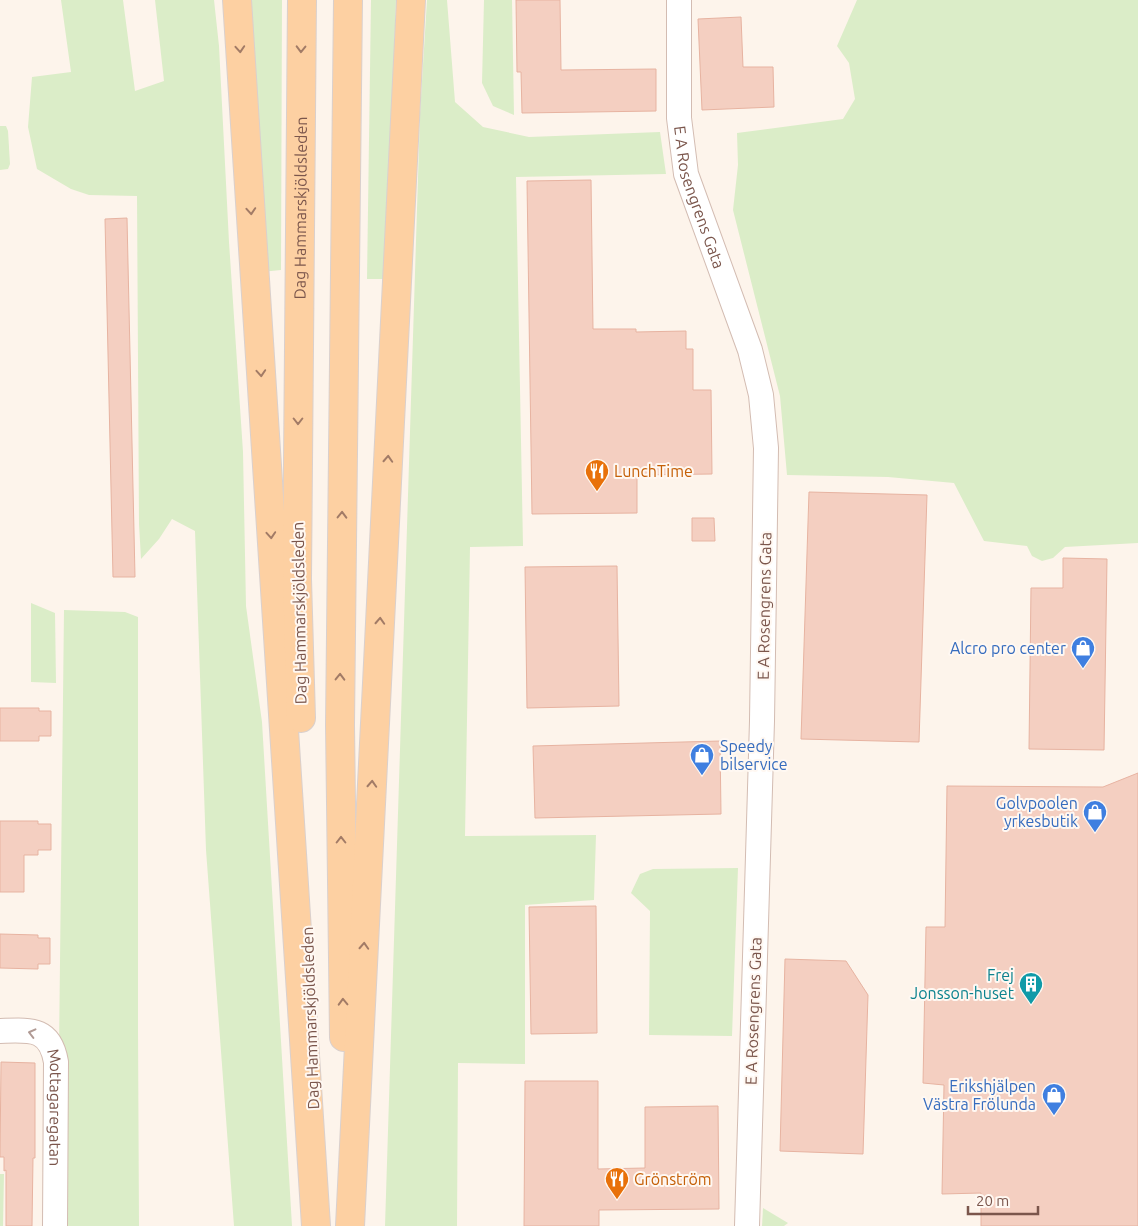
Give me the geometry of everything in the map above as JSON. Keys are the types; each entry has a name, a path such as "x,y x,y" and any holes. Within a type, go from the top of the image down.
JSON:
{"main road":[{"path":"237,0 316,1226"},
{"name":"Dag Hammarskjöldsleden","path":"302,0 297,579 316,1226"},
{"name":"Dag Hammarskjöldsleden","path":"348,0 340,735 342,981 350,1226"},
{"path":"350,1226 411,0"}],"street":[{"name":"E A Rosengrens Gata","path":"679,0 679,118 686,174 750,350 761,394 766,448 762,721 747,1226"},
{"name":"Mottagaregatan","path":"0,1031 31,1031 44,1036 53,1047 56,1062 55,1226"}],"green space":[{"path":"61,0 123,0 135,91 164,81 155,0 214,0 219,46 229,242 243,452 246,606 262,722 292,1226 234,1226 206,850 195,531 172,519 159,539 141,559 139,524 137,196 89,195 71,189 37,169 28,127 32,77 71,72"},
{"path":"249,0 282,0 281,270 261,272"},
{"path":"371,0 396,0 386,279 367,279"},
{"path":"427,0 447,0 455,102 483,127 529,137 660,132 666,174 516,177 523,546 470,547 465,836 596,835 594,900 525,905 525,1064 458,1063 457,1226 385,1226 420,114"},
{"path":"484,0 512,0 514,115 493,106 482,83"},
{"path":"857,0 1138,0 1138,543 1065,547 1053,558 1042,561 1032,556 1027,546 984,541 954,483 888,477 787,475 780,396 733,210 738,165 737,133 843,119 855,99 849,63 837,46"},
{"path":"0,126 6,126 8,131 10,164 8,169 0,170"},
{"path":"31,603 55,613 56,683 31,682"},
{"path":"64,610 125,612 138,617 139,1226 57,1226"},
{"path":"738,868 732,1036 649,1035 650,911 631,893 640,874 653,869"},
{"path":"0,1174 4,1174 3,1226 0,1226"},
{"path":"763,1208 788,1223 784,1226 762,1226"}],"building":[{"path":"516,0 560,0 561,70 656,69 656,111 522,113 521,72 517,72"},
{"path":"741,17 743,67 773,67 774,107 702,110 698,19"},
{"path":"591,180 593,329 636,329 636,332 686,331 686,349 693,349 693,390 711,390 712,474 637,475 637,513 532,514 527,181"},
{"path":"127,218 135,577 113,577 105,219"},
{"path":"809,492 927,495 919,742 801,739"},
{"path":"692,518 714,518 715,541 692,541"},
{"path":"1063,558 1107,559 1104,750 1029,749 1031,588 1063,588"},
{"path":"617,566 619,706 527,708 525,567"},
{"path":"0,708 39,708 39,711 51,711 51,736 39,736 39,741 0,741"},
{"path":"720,741 721,814 535,818 533,746"},
{"name":"Frej Jonsson-huset","path":"1138,773 1138,1226 981,1226 981,1193 942,1194 944,1085 923,1083 926,927 945,927 947,786 1103,787"},
{"path":"0,821 38,821 38,824 51,824 51,850 38,850 38,855 24,855 24,892 0,892"},
{"path":"596,906 597,1033 531,1034 529,907"},
{"path":"0,934 38,935 38,938 50,938 50,964 38,964 38,969 0,968"},
{"path":"785,959 846,961 868,995 863,1154 780,1151"},
{"path":"1,1062 35,1063 35,1158 33,1158 32,1226 6,1226 6,1170 4,1171 4,1157 0,1157"},
{"path":"525,1081 598,1081 598,1169 645,1168 645,1107 718,1106 719,1209 599,1210 599,1226 524,1226"}],"place":[{"name":"LunchTime","path":"597,492"},
{"name":"Alcro pro center","path":"1083,669"},
{"name":"Speedy bilservice","path":"702,776"},
{"name":"Golvpoolen yrkesbutik","path":"1095,833"},
{"name":"Frej Jonsson-huset","path":"1031,1005"},
{"name":"Erikshjälpen Västra Frölunda","path":"1054,1116"},
{"name":"Grönström","path":"617,1200"}]}
